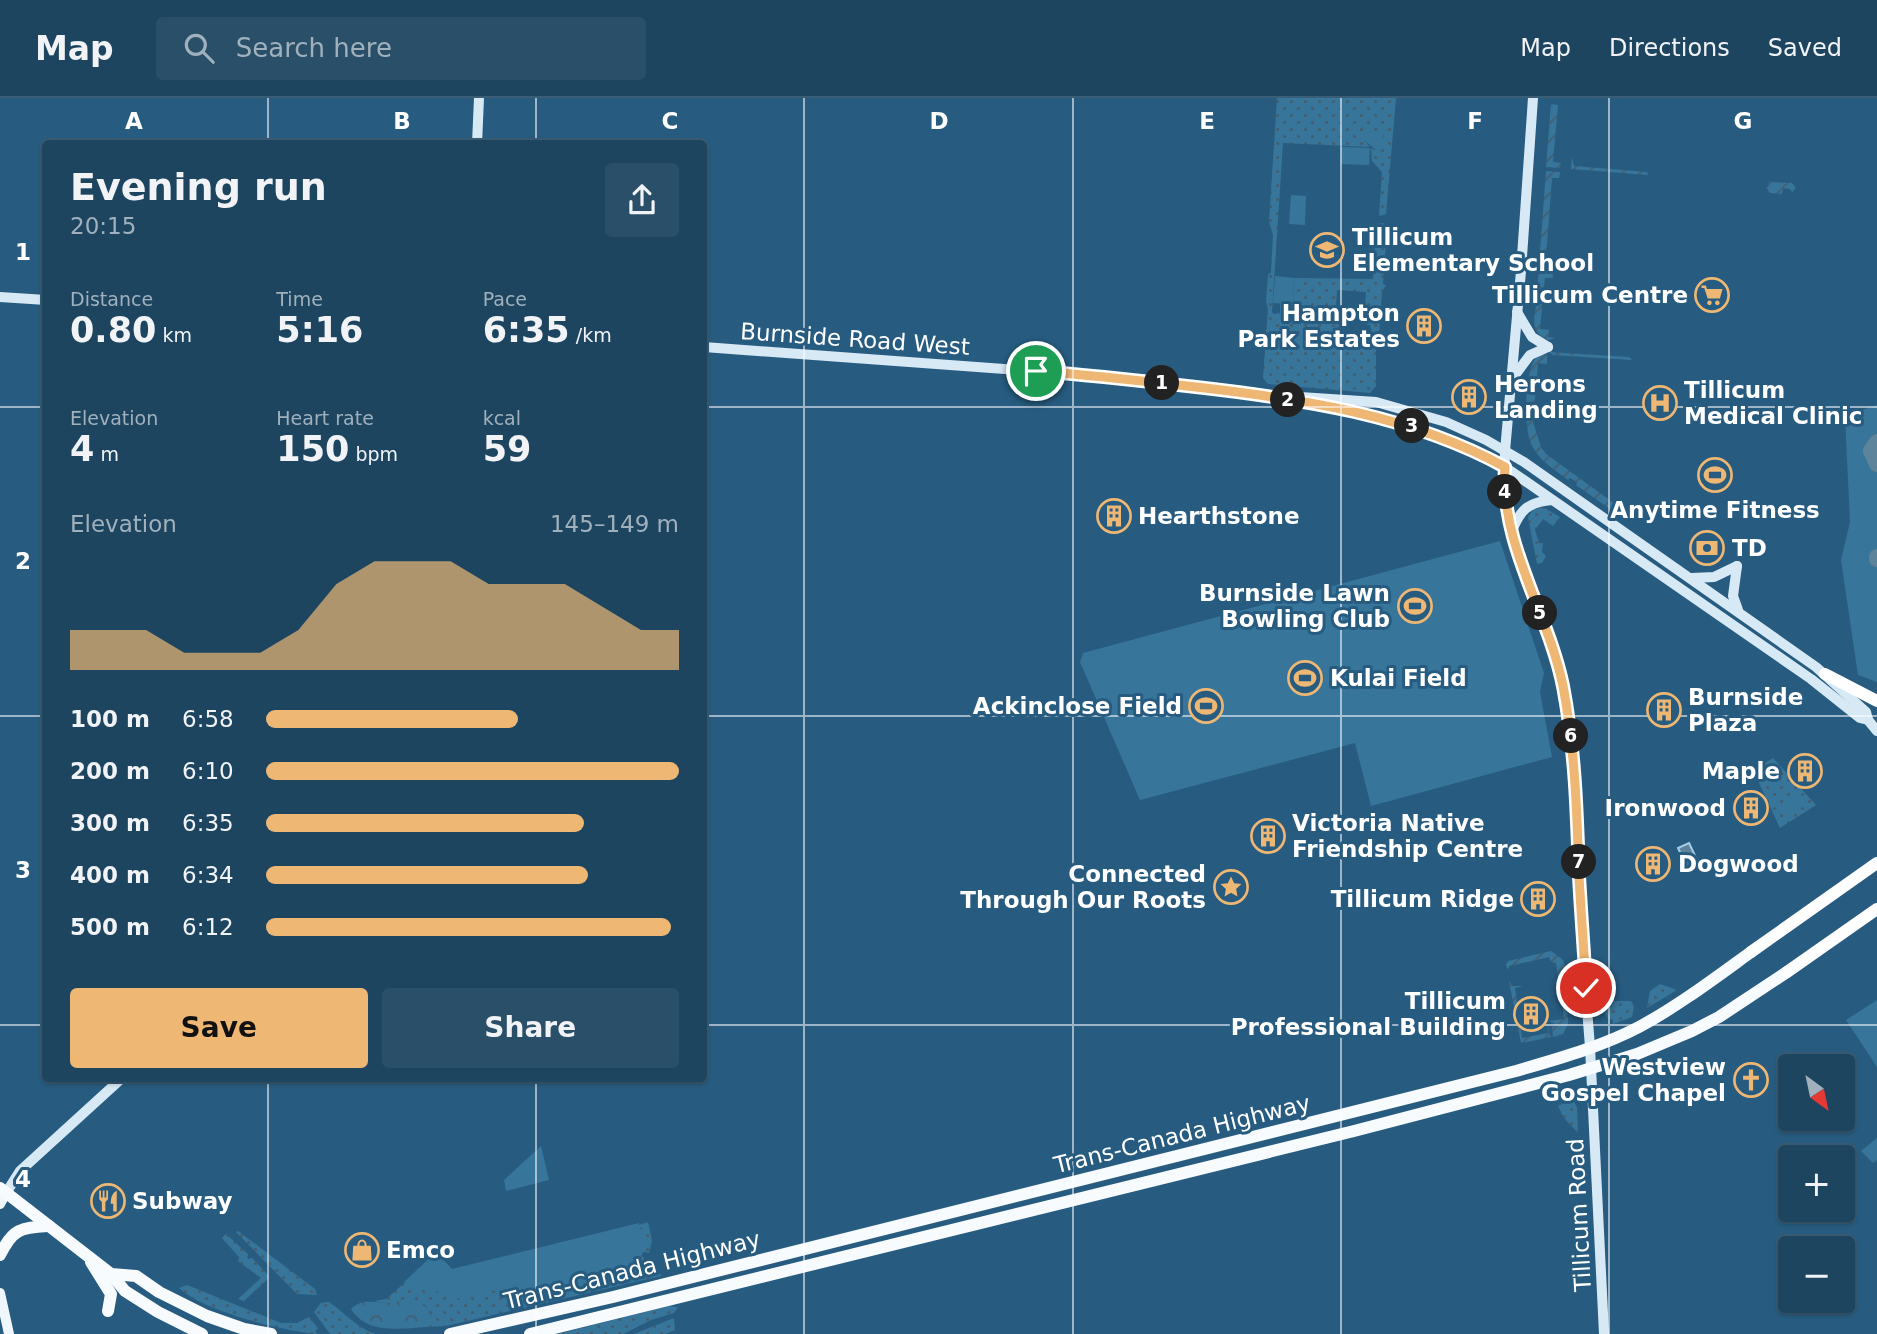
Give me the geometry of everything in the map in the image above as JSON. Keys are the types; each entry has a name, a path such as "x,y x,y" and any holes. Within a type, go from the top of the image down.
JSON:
{"highway":[{"path":"1825,674 1877,701"},
{"name":"Trans-Canada Highway","path":"450,1334 601,1300 1349,1114 1516,1071 1590,1047 1638,1028 1696,992 1877,863"},
{"name":"Trans-Canada Highway","path":"530,1334 1354,1131 1591,1069 1637,1054 1719,1017 1877,909"},
{"path":"2,1195 49,1226 111,1273 125,1291 158,1312 202,1334"},
{"path":"0,1255 9,1238 17,1231 28,1227 49,1226"},
{"path":"85,1253 111,1294 108,1311"},
{"path":"111,1273 135,1276 159,1292 207,1316 244,1329 271,1334"}],"main road":[{"path":"477,140 479,98"},
{"name":"Tillicum Road","path":"1533,98 1504,489 1511,532 1558,662 1569,722 1575,774 1581,932 1590,1047 1604,1334"},
{"path":"0,297 42,300"},
{"path":"1511,380 1530,355 1548,347 1532,337 1517,312"},
{"name":"Burnside Road West","path":"707,347 1058,373 1254,394 1376,402 1446,422 1531,467 1740,613 1825,674 1866,712 1868,720 1877,731"},
{"path":"1254,394 1377,416 1437,435 1505,467 1818,684 1860,718 1868,720"},
{"path":"1511,532 1517,516 1528,505 1552,500"},
{"path":"1688,578 1714,577 1737,566 1732,596 1740,613"},
{"path":"2,1195 20,1171 118,1082"},
{"path":"0,1293 9,1334"}],"green space":[{"path":"1277,98 1396,98 1386,214 1379,216 1382,172 1372,161 1371,148 1377,151 1364,140 1370,147 1283,143 1272,312 1274,314 1280,313 1280,303 1293,304 1294,278 1373,279 1376,224 1384,223 1387,226 1383,284 1386,285 1382,292 1379,334 1372,334 1370,325 1364,324 1366,292 1337,290 1335,323 1339,323 1338,333 1333,333 1332,340 1376,344 1376,386 1370,393 1268,384 1263,378 1268,309 1266,301 1273,235 1269,222"},
{"path":"1551,104 1558,105 1553,162 1561,163 1560,168 1546,167"},
{"path":"1382,132 1385,144 1377,151 1364,139 1368,133"},
{"path":"1341,147 1370,148 1369,165 1341,164"},
{"path":"1572,157 1574,166 1647,172 1648,175 1571,169"},
{"path":"1546,171 1560,172 1559,178 1552,178 1545,272 1553,273 1553,278 1545,278 1540,329 1549,330 1548,337 1555,338 1549,340 1537,332 1534,319 1539,292"},
{"path":"1769,182 1792,183 1796,188 1792,192 1783,188 1782,194 1770,193 1766,187"},
{"path":"1291,195 1306,196 1305,225 1289,224"},
{"path":"1275,276 1294,278 1293,304 1273,303"},
{"path":"1549,352 1629,357 1632,360 1553,355"},
{"path":"1547,353 1547,364 1538,363 1533,422 1541,447 1546,454 1618,506 1623,500 1626,509 1617,514 1576,485 1577,482 1570,478 1568,480 1553,469 1532,446 1526,413 1530,372 1538,355"},
{"path":"1877,405 1877,682 1858,675 1841,560 1850,522 1845,416"},
{"path":"1543,507 1560,517 1553,526 1543,519 1535,530 1539,543 1543,543 1542,552 1546,556 1542,563 1537,564 1528,517 1533,510"},
{"path":"1500,541 1544,673 1540,692 1552,757 1371,806 1355,743 1140,800 1080,662 1083,653"},
{"path":"1773,758 1816,805 1780,828 1753,770"},
{"path":"1794,796 1802,808 1789,817 1781,804"},
{"path":"1551,951 1563,960 1566,968 1568,1024 1563,1034 1553,1037 1552,1027 1555,1024 1549,1021 1564,1019 1556,963 1551,962 1549,957 1509,966 1509,971 1506,965 1508,961"},
{"path":"1509,981 1512,986 1523,986 1515,988 1522,1038 1549,1033 1547,1023 1551,1037 1521,1043"},
{"path":"1660,984 1677,990 1647,1008 1650,991"},
{"path":"1602,994 1609,1001 1631,1001 1634,1006 1632,1017 1613,1024 1613,1020 1605,1013"},
{"path":"1877,1000 1877,1067 1846,1020"},
{"path":"1572,1099 1577,1107 1578,1133 1564,1118 1558,1106"},
{"path":"1877,1138 1877,1160 1873,1163 1861,1151"},
{"path":"541,1146 549,1180 506,1191 504,1180"},
{"path":"648,1222 652,1241 649,1253 638,1250 635,1229"},
{"path":"639,1223 646,1248 633,1269 518,1297 515,1285 461,1299 404,1282 436,1252 452,1269"},
{"path":"236,1232 315,1289 317,1295 297,1294"},
{"path":"226,1234 248,1254 248,1259 252,1258 270,1277 244,1301 238,1299 261,1278 238,1261 239,1257 222,1238"},
{"path":"643,1256 648,1272 661,1276 446,1326 426,1327 426,1320 431,1316 425,1305 374,1301 386,1299 409,1279"},
{"path":"187,1285 281,1323 297,1323 309,1317 318,1328 315,1331 318,1334 285,1329 225,1312 191,1297 179,1288"},
{"path":"409,1299 420,1302 428,1310 431,1317 426,1320 426,1327 394,1329 374,1326 366,1323 351,1309 362,1302 391,1303"},
{"path":"329,1302 357,1325 376,1334 330,1334 314,1312 321,1303"},
{"path":"669,1306 678,1307 674,1313 651,1320 623,1334 558,1334"},
{"path":"674,1318 675,1330 665,1334 634,1334"}],"shaded area":[{"path":"1689,843 1699,864 1688,870 1678,848"}],"waterway":[{"path":"1877,442 1871,451 1877,464"}],"place":[{"name":"Tillicum Elementary School","path":"1327,250"},
{"name":"Tillicum Centre","path":"1712,295"},
{"name":"Hampton Park Estates","path":"1424,326"},
{"name":"Herons Landing","path":"1469,397"},
{"name":"Tillicum Medical Clinic","path":"1660,403"},
{"name":"Anytime Fitness","path":"1715,475"},
{"name":"Hearthstone","path":"1114,516"},
{"name":"TD","path":"1707,548"},
{"name":"Burnside Lawn Bowling Club","path":"1415,606"},
{"name":"Kulai Field","path":"1305,678"},
{"name":"Ackinclose Field","path":"1206,706"},
{"name":"Burnside Plaza","path":"1664,710"},
{"name":"Maple","path":"1805,771"},
{"name":"Ironwood","path":"1751,808"},
{"name":"Victoria Native Friendship Centre","path":"1268,836"},
{"name":"Dogwood","path":"1653,864"},
{"name":"Connected Through Our Roots","path":"1231,887"},
{"name":"Tillicum Ridge","path":"1538,899"},
{"name":"Tillicum Professional Building","path":"1531,1014"},
{"name":"Westview Gospel Chapel","path":"1751,1080"},
{"name":"Subway","path":"108,1201"},
{"name":"Emco","path":"362,1250"}],"route":[{"path":"1036,371 1254,394 1377,416 1425,430 1505,467 1504,489 1511,532 1558,662 1569,722 1575,774 1581,932 1586,988"}]}
